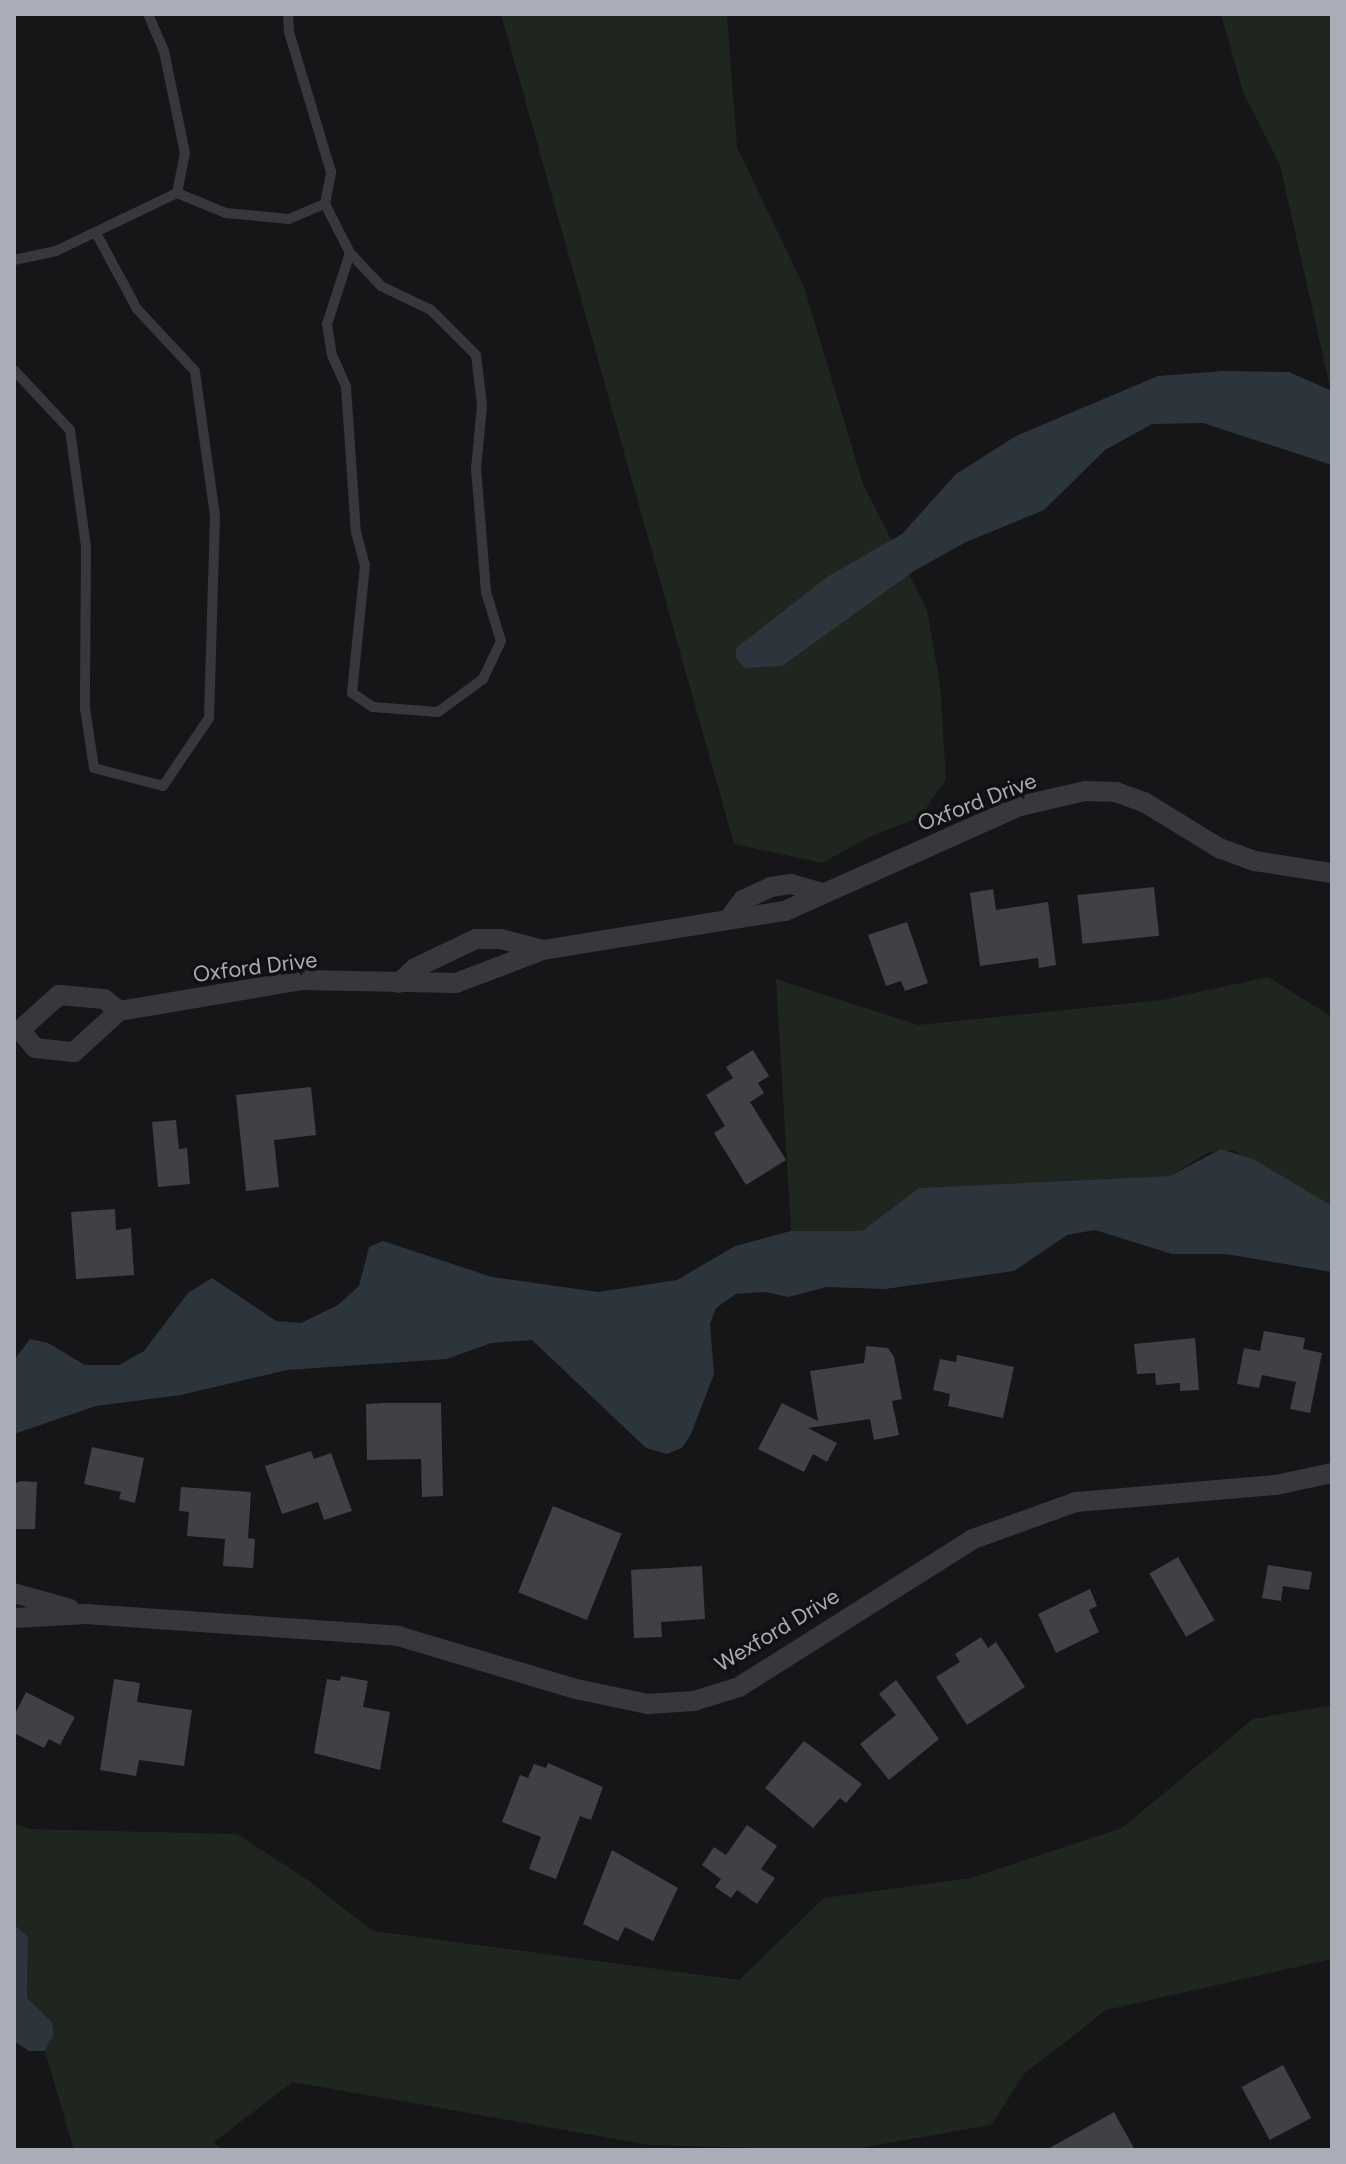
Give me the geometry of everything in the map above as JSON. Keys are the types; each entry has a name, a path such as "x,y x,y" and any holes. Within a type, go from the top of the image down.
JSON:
{"street":[{"name":"Oxford Drive","path":"119,1011 302,980 456,983 543,950 785,911 1020,806 1085,791 1116,792 1144,802 1219,848 1255,861 1332,873"},
{"name":"Oxford Drive","path":"399,983 415,968 476,939 501,939 543,950"},
{"name":"Wexford Drive","path":"14,1618 86,1614 398,1636 576,1689 648,1704 694,1701 739,1687 973,1539 1076,1502 1276,1485 1332,1473"},
{"name":"Wexford Drive","path":"14,1593 86,1614"}],"lane":[{"path":"148,14 164,51 185,153 177,193"},
{"path":"288,14 331,172 325,204 350,253 381,286 431,310 476,355 482,405 476,469 483,560 501,641 483,679 438,712 373,707 352,693 365,565 356,532 346,387 332,355 327,324 350,253"},
{"path":"14,260 56,251 177,193 226,213 289,219 325,204"},
{"path":"14,370 70,430 86,547 85,708 94,768 163,786 209,718 215,516 195,371 137,309 96,233"}],"shaded area":[{"path":"501,14 727,14 737,147 804,287 863,484 927,610 940,685 946,779 920,817 871,836 822,863 734,844"},
{"path":"1221,14 1332,14 1332,396 1280,165 1243,92"},
{"path":"1223,371 1289,372 1332,391 1332,465 1203,423 1152,424 1105,450 1044,510 966,542 914,571 782,666 745,668 736,658 736,648 827,577 902,534 956,474 1016,436 1158,376"},
{"path":"1268,977 1332,1017 1332,1206 1233,1150 1207,1153 1170,1176 919,1188 862,1231 791,1231 776,979 918,1025 1162,1000"},
{"path":"1221,1149 1253,1159 1332,1206 1332,1272 1226,1254 1172,1254 1095,1230 1067,1235 1014,1271 885,1289 827,1287 788,1297 765,1292 736,1294 716,1308 710,1324 714,1374 691,1434 682,1448 667,1454 646,1448 532,1340 491,1343 447,1359 287,1370 181,1395 96,1406 14,1434 14,1360 30,1339 48,1343 85,1365 119,1365 144,1351 188,1293 212,1278 276,1321 301,1323 338,1305 359,1286 369,1247 383,1241 492,1277 598,1292 677,1280 735,1246 791,1231 862,1231 919,1188 1170,1176"},
{"path":"1332,1705 1332,1959 1106,2010 1024,2074 991,2125 848,2150 650,2145 293,2082 214,2142 222,2150 74,2150 45,2051 54,2034 52,2023 27,1998 28,1937 14,1924 14,1823 29,1829 237,1834 306,1879 373,1931 739,1980 824,1898 971,1878 1122,1828 1253,1719"},
{"path":"14,1924 28,1937 27,1998 52,2022 54,2034 45,2051 29,2051 14,2041"}],"building":[{"path":"1154,887 1159,936 1083,944 1077,895"},
{"path":"993,889 996,910 1048,902 1056,965 1039,968 1038,958 980,966 970,893"},
{"path":"907,922 928,983 905,991 901,981 886,986 868,935"},
{"path":"753,1050 769,1076 758,1083 764,1093 750,1102 786,1160 746,1185 714,1133 725,1126 706,1095 733,1078 726,1067"},
{"path":"311,1087 316,1135 274,1140 279,1187 246,1191 236,1095"},
{"path":"176,1120 179,1149 187,1148 190,1184 158,1187 152,1122"},
{"path":"115,1209 116,1230 131,1228 134,1275 76,1279 71,1212"},
{"path":"1264,1331 1305,1338 1303,1349 1322,1353 1310,1413 1290,1409 1296,1382 1262,1375 1259,1388 1237,1384 1244,1348 1260,1351"},
{"path":"1195,1338 1199,1390 1180,1391 1180,1383 1156,1385 1155,1373 1137,1374 1134,1344"},
{"path":"866,1346 888,1348 894,1357 902,1399 892,1401 899,1435 874,1440 870,1419 808,1428 837,1443 827,1462 813,1454 804,1472 758,1449 782,1403 818,1421 810,1371 864,1363"},
{"path":"957,1355 1014,1367 1003,1418 948,1406 950,1394 933,1390 940,1359 956,1362"},
{"path":"441,1403 443,1496 422,1497 421,1459 367,1460 366,1404"},
{"path":"92,1447 144,1458 135,1503 119,1499 121,1492 84,1484"},
{"path":"311,1451 314,1459 331,1453 352,1511 324,1520 318,1502 282,1514 265,1466"},
{"path":"37,1482 35,1529 14,1529 14,1484"},
{"path":"181,1487 251,1492 248,1538 255,1539 253,1568 223,1566 225,1539 187,1536 189,1512 179,1511"},
{"path":"553,1506 622,1534 587,1620 518,1592"},
{"path":"1178,1557 1214,1620 1186,1637 1149,1574"},
{"path":"1268,1565 1312,1572 1309,1590 1283,1586 1281,1601 1262,1598"},
{"path":"702,1566 705,1619 661,1622 662,1637 634,1638 631,1570"},
{"path":"1090,1589 1097,1606 1089,1610 1099,1632 1056,1653 1038,1614"},
{"path":"981,1637 988,1648 996,1642 1025,1687 967,1725 936,1677 960,1662 955,1654"},
{"path":"341,1676 368,1681 363,1707 390,1712 380,1770 314,1753 327,1679 340,1681"},
{"path":"114,1679 140,1683 137,1702 192,1710 184,1766 139,1760 136,1776 100,1770"},
{"path":"896,1680 939,1739 889,1780 860,1744 896,1715 879,1694"},
{"path":"26,1692 75,1717 60,1745 49,1739 44,1748 14,1733 14,1716"},
{"path":"804,1741 862,1784 846,1803 840,1798 813,1828 765,1788"},
{"path":"548,1763 603,1787 591,1820 580,1816 556,1879 529,1869 541,1837 502,1822 520,1775 528,1778 534,1764 546,1768"},
{"path":"747,1825 777,1846 761,1869 775,1878 757,1904 737,1890 731,1898 715,1887 721,1879 702,1865 714,1847 726,1855"},
{"path":"612,1850 678,1888 653,1941 625,1927 618,1941 583,1924"},
{"path":"1283,2065 1311,2118 1270,2140 1242,2087"},
{"path":"1114,2112 1135,2150 1046,2150"}]}
